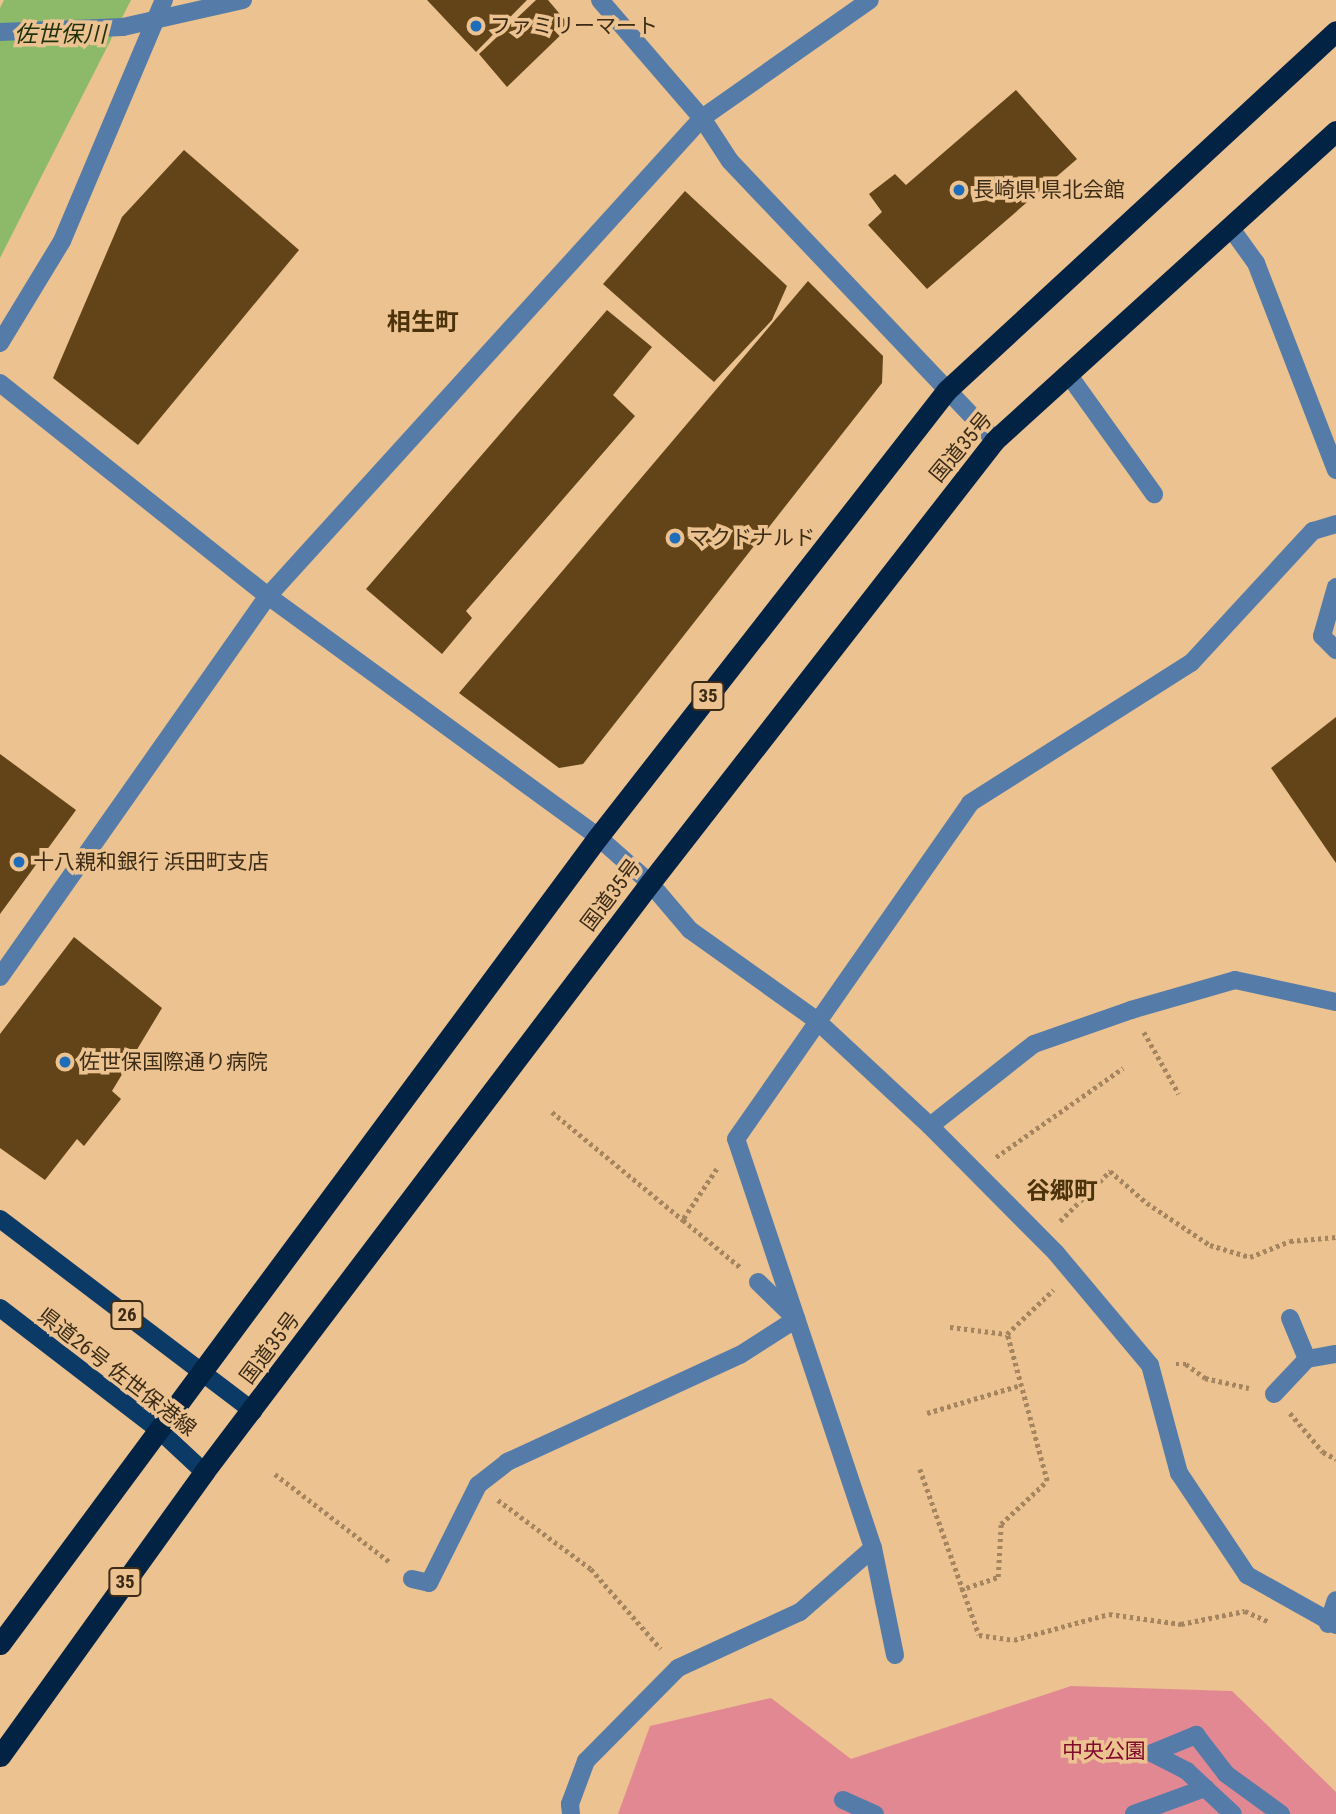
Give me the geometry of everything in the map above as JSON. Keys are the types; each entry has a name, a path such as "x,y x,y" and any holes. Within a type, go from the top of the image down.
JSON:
{"highway":[{"name":"国道35号","path":"0,1644 598,837 947,390 1336,31"},
{"name":"国道35号","path":"0,1756 204,1472 253,1412 650,883 995,440 1336,131"}],"main road":[{"name":"26","path":"0,1219 253,1412"},
{"name":"県道26号 佐世保港線","path":"0,1308 159,1430 204,1472"}],"street":[{"path":"0,343 62,241 164,0"},
{"path":"0,32 123,27 243,0"},
{"path":"600,0 702,118 730,161 995,440"},
{"path":"0,976 268,596 702,118 870,0"},
{"path":"1230,227 1256,263 1336,470"},
{"path":"1068,374 1154,494"},
{"path":"0,383 268,596 598,837 650,883 690,930 815,1019 930,1126 1042,1239 1150,1365 1180,1473 1247,1575 1332,1625 1336,1600"},
{"path":"895,1655 873,1548 736,1139 815,1019 970,803 1191,663 1313,531 1336,524"},
{"path":"1336,587 1322,636 1336,650"},
{"path":"930,1126 1034,1044 1131,1010 1235,981 1336,1002"},
{"path":"758,1282 796,1319"},
{"path":"1290,1318 1307,1359"},
{"path":"412,1579 429,1583 478,1485 507,1462 740,1355 796,1319"},
{"path":"1274,1394 1307,1359 1336,1354"},
{"path":"571,1814 570,1804 586,1761 678,1668 800,1612 873,1548"},
{"path":"1233,1814 1186,1771 1152,1753 1196,1735 1226,1773 1281,1814"},
{"path":"1134,1814 1205,1788"},
{"path":"843,1800 875,1814"}],"path":[{"path":"1131,1010 1179,1094"},
{"path":"975,1171 1124,1068"},
{"path":"552,1112 758,1282"},
{"path":"683,1220 736,1139"},
{"path":"1042,1239 1110,1171 1147,1203 1210,1245 1250,1257 1290,1241 1336,1237"},
{"path":"1007,1334 1071,1272"},
{"path":"950,1327 1007,1334"},
{"path":"960,1590 998,1577 1002,1524 1047,1481 1007,1334"},
{"path":"927,1413 1021,1385"},
{"path":"920,1469 960,1590 979,1635 1014,1640 1109,1614 1181,1624 1245,1611 1281,1626"},
{"path":"275,1474 412,1579"},
{"path":"478,1485 591,1569 678,1668"}],"green space":[{"name":"中央公園","path":"1071,1686 1232,1691 1336,1792 1336,1814 618,1814 650,1726 771,1698 851,1759"}],"water":[{"name":"佐世保川","path":"4,0 131,0 0,258 0,8"}],"building":[{"name":"ファミリーマート","path":"427,0 527,0 476,52"},
{"path":"536,0 548,0 570,26 507,87 479,54"},
{"name":"長崎県 県北会館","path":"1016,90 1077,159 927,289 868,225 882,212 869,194 895,174 906,185"},
{"path":"184,150 299,250 138,445 53,378 122,217"},
{"path":"685,191 787,286 772,320 714,382 603,284"},
{"name":"マクドナルド","path":"808,281 883,356 882,383 583,764 559,768 459,693"},
{"path":"607,310 652,347 613,395 635,416 466,611 472,618 442,654 366,589"},
{"path":"1336,717 1336,863 1271,768"},
{"name":"十八親和銀行 浜田町支店","path":"0,754 76,810 0,914"},
{"name":"佐世保国際通り病院","path":"74,937 162,1008 112,1091 121,1099 84,1146 77,1139 45,1180 0,1148 0,1034"}],"place":[{"name":"ファミリーマート","path":"476,26"},
{"name":"長崎県 県北会館","path":"959,190"},
{"name":"マクドナルド","path":"675,538"},
{"name":"十八親和銀行 浜田町支店","path":"19,862"},
{"name":"佐世保国際通り病院","path":"65,1062"}],"district":[{"name":"相生町","path":"423,323"},
{"name":"谷郷町","path":"1062,1192"}]}
